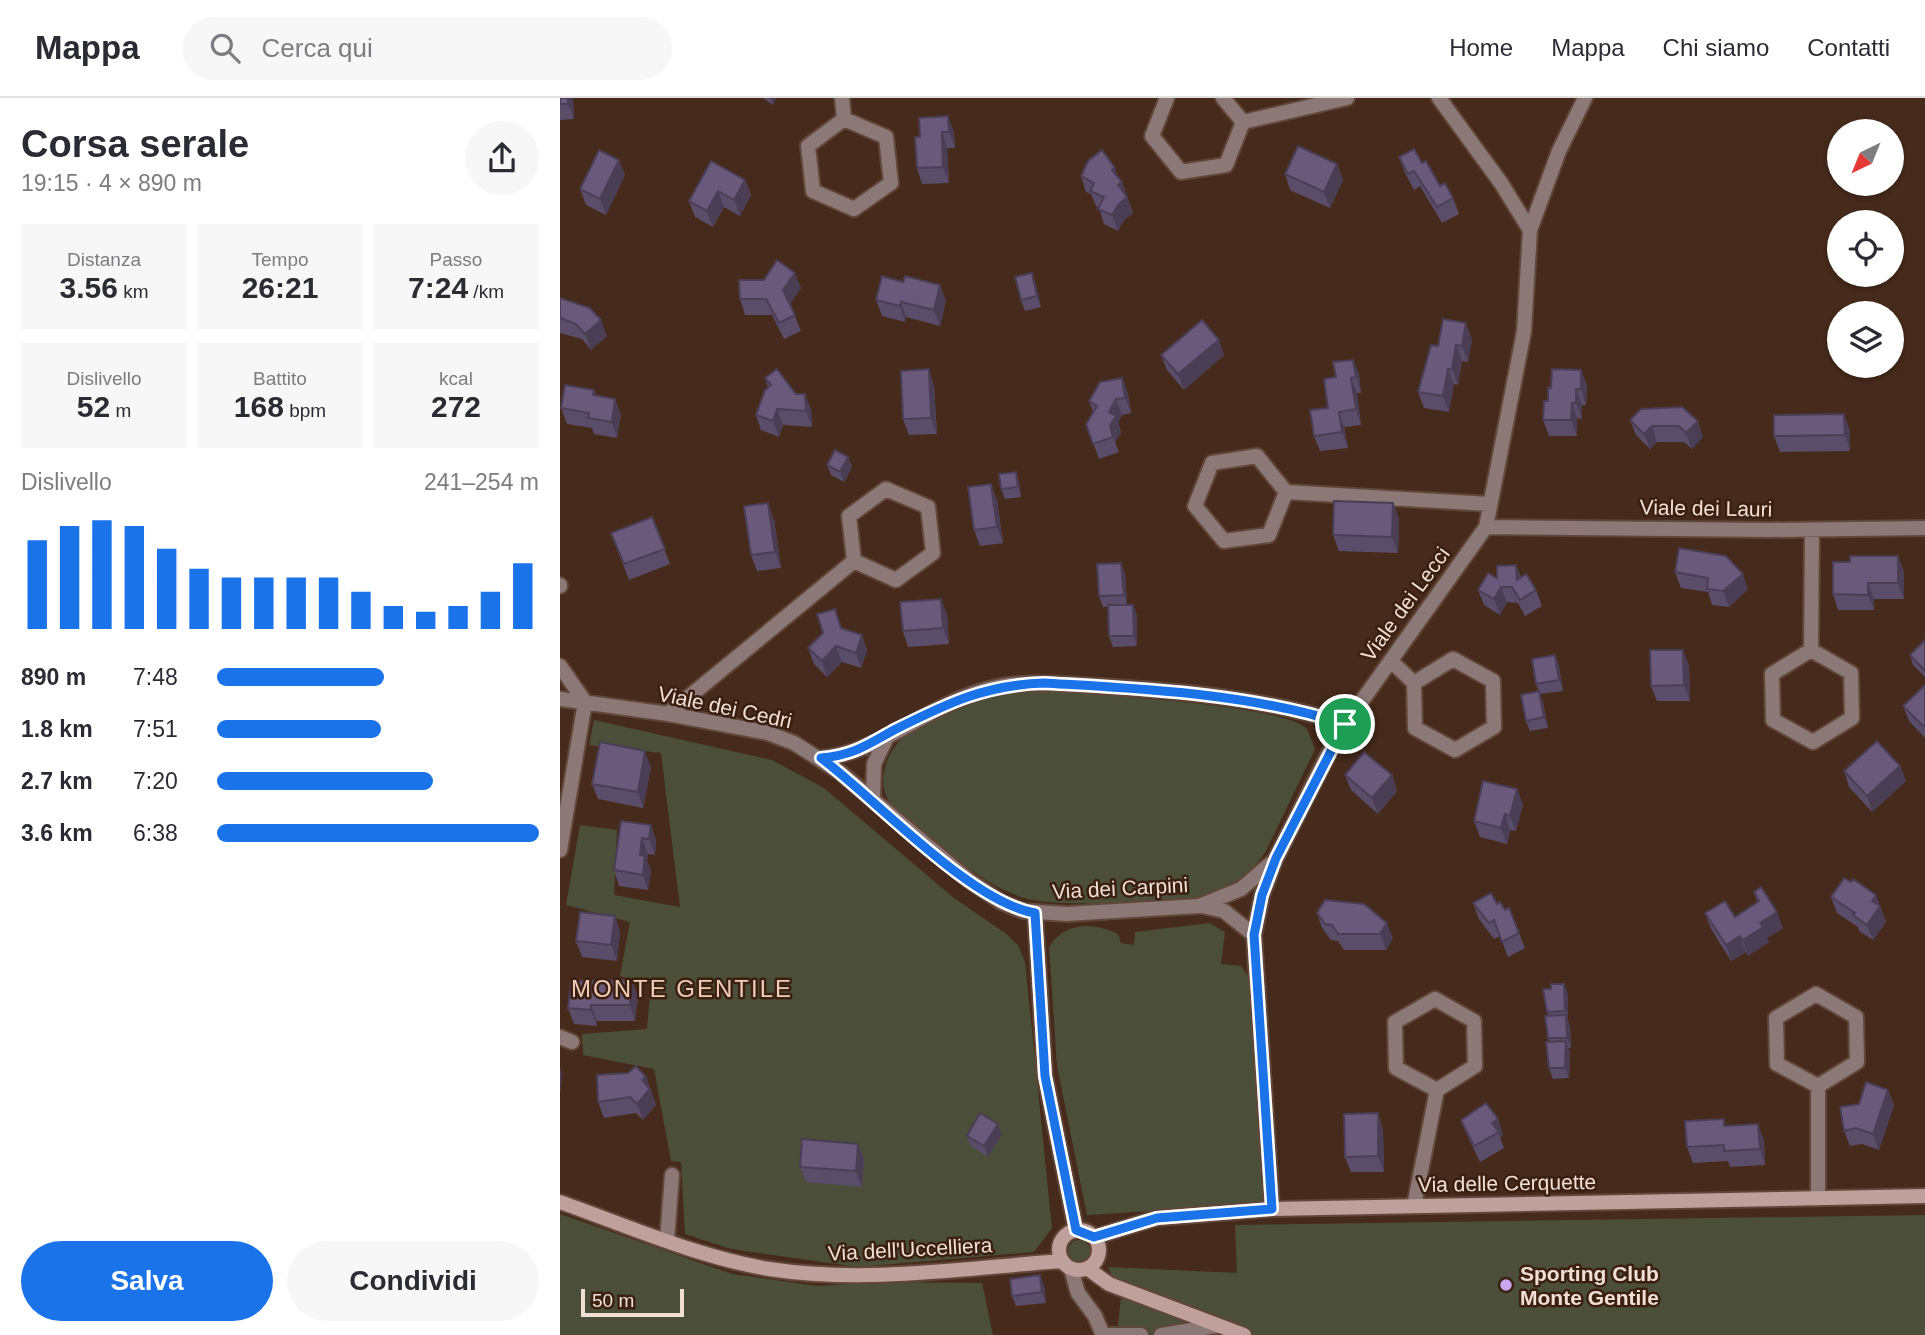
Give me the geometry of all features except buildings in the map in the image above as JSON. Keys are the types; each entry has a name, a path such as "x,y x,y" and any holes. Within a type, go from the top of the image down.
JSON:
{"street":[{"path":"842,98 844,119"},
{"path":"1167,98 1152,136 1181,172 1226,165 1243,122"},
{"path":"1223,98 1243,122"},
{"path":"1243,122 1347,98"},
{"path":"1438,98 1501,183 1530,230"},
{"name":"Viale dei Lecci","path":"1272,1209 1254,935 1262,895 1276,858 1345,724 1486,527 1524,331 1530,230 1559,151 1585,98"},
{"path":"844,119 886,137 890,171 891,183 854,209 813,191 810,168 808,146 844,119"},
{"path":"1286,492 1269,535 1224,541 1195,506 1212,463 1257,456 1286,492 1489,504"},
{"path":"886,489 928,508 933,553 896,580 854,561 849,516 886,489"},
{"name":"Viale dei Lauri","path":"1486,527 1812,530 1925,528"},
{"path":"1811,650 1812,530"},
{"path":"668,714 854,561"},
{"path":"1811,650 1851,673 1852,718 1812,742 1773,720 1772,674 1811,650"},
{"path":"1391,661 1414,683 1415,728 1455,750 1494,727 1493,681 1453,659 1414,683"},
{"path":"560,666 585,702 560,850"},
{"path":"821,758 858,751 982,690 1012,684 1044,683 1194,694 1304,712 1345,724"},
{"name":"Viale dei Cedri","path":"560,698 668,714 768,733 821,758 950,867 989,895 1012,907 1035,913"},
{"path":"873,800 874,764 890,733"},
{"name":"Via dei Carpini","path":"1035,913 1199,906 1241,889 1276,858"},
{"path":"1199,906 1224,912 1254,935"},
{"path":"1035,913 1045,1076 1076,1230"},
{"path":"1816,995 1856,1017 1857,1062 1818,1086 1777,1064 1776,1018 1816,995"},
{"path":"1415,1206 1437,1090 1475,1066 1475,1021 1434,999 1395,1022 1396,1068 1437,1090"},
{"path":"1818,1086 1818,1198"},
{"path":"667,1240 672,1175"},
{"name":"Via delle Cerquette","path":"1094,1237 1157,1218 1272,1209 1925,1196"},
{"name":"Via dell'Uccelliera","path":"560,1202 667,1240 767,1268 835,1275 1067,1265"},
{"path":"1076,1230 1094,1237 1098,1255 1087,1268"},
{"path":"1076,1230 1061,1242 1078,1293 1095,1315 1102,1334 1141,1335"},
{"path":"1067,1265 1087,1268 1109,1284 1244,1335"},
{"path":"1161,1335 1216,1326"}],"green space":[{"path":"1035,690 1179,702 1261,713 1290,720 1307,729 1315,749 1266,851 1248,872 1228,887 1177,902 1074,903 1035,900 1003,889 969,869 891,804 884,791 883,782 885,768 893,749 907,733 926,720 970,702"},
{"path":"594,720 772,760 824,788 954,898 1018,945 1025,962 1052,1228 1034,1252 858,1267 731,1249 685,1234 681,1162 671,1161 654,1069 583,1055 582,1034 647,1029 651,985 620,976 630,922 566,905 580,825 617,830 614,895 680,907 661,753 589,745"},
{"path":"1209,923 1225,932 1221,964 1241,966 1252,982 1267,1204 1087,1215 1057,1066 1049,947 1063,932 1080,926 1109,930 1118,934 1121,943 1134,945 1135,932"},
{"path":"560,1214 732,1274 818,1286 882,1282 982,1283 993,1335 560,1335"},
{"path":"1925,1215 1925,1335 1117,1335 1121,1297 1108,1267 1237,1273 1235,1225"},
{"path":"1079,1240 1087,1243 1090,1251 1087,1259 1079,1262 1071,1259 1068,1251 1071,1243"}],"place":[{"name":"Sporting Club Monte Gentile","path":"1506,1285"}],"district":[{"name":"MONTE GENTILE","path":"682,988"}],"route":[{"path":"1044,683 1170,691 1304,712 1345,724 1276,858 1259,905 1254,935 1272,1209 1157,1218 1094,1237 1076,1230 1045,1076 1035,913 1001,902 950,867 821,758 858,751 967,695 1012,684 1044,683"}]}
